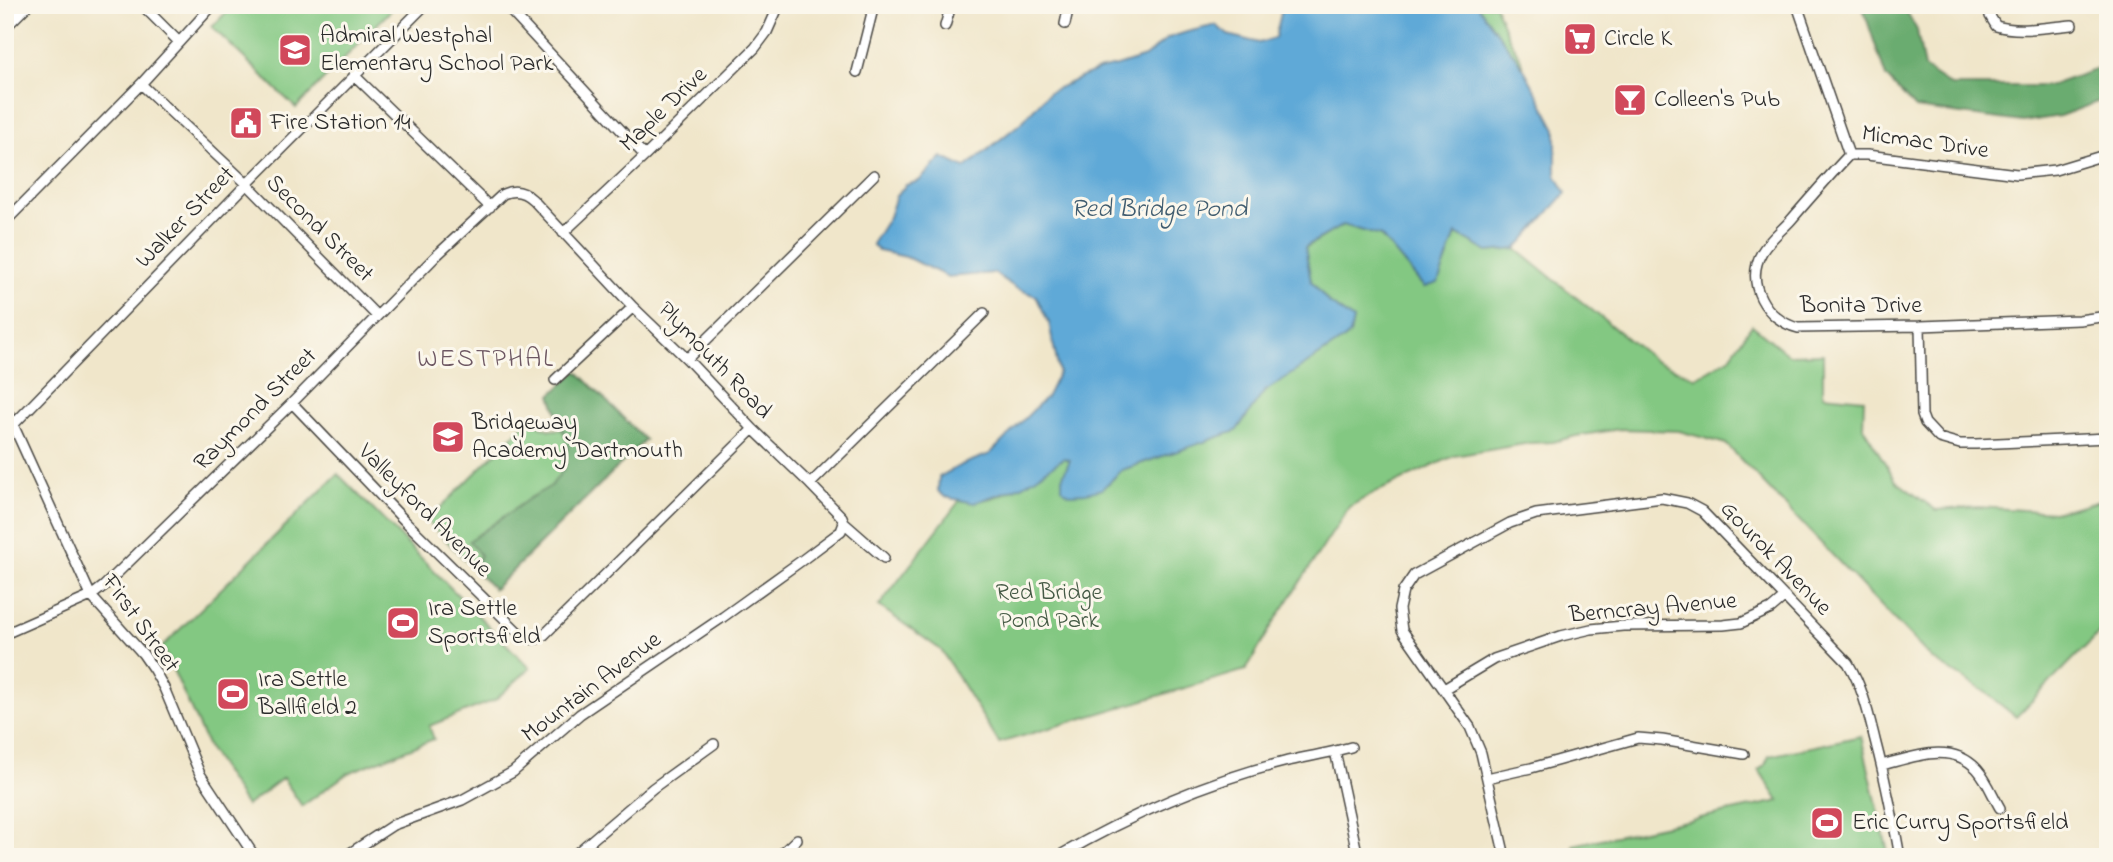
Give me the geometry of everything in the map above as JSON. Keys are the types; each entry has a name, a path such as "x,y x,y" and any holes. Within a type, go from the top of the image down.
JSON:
{"street":[{"path":"5,28 28,5"},
{"path":"142,5 178,41"},
{"path":"5,222 213,5"},
{"name":"Walker Street","path":"9,427 425,5"},
{"path":"505,5 645,156"},
{"name":"Maple Drive","path":"563,233 755,48 767,32 779,5"},
{"path":"857,72 874,5"},
{"path":"945,26 951,5"},
{"path":"1065,24 1069,5"},
{"name":"Micmac Drive","path":"1797,5 1849,155 2017,174 2055,170 2108,154"},
{"path":"1988,5 1996,26 2005,29 2072,25"},
{"path":"354,75 490,207"},
{"name":"Second Street","path":"141,83 247,184 377,316"},
{"name":"Bonita Drive","path":"1849,155 1762,253 1756,278 1762,302 1775,318 1788,326 1798,328 1920,326 2108,317"},
{"path":"687,359 874,174"},
{"name":"Raymond Street","path":"5,634 91,596 292,403 436,257 503,194 517,191"},
{"name":"Plymouth Road","path":"517,191 527,195 752,429 842,517 844,523 884,558"},
{"path":"555,380 633,307"},
{"path":"810,484 984,313"},
{"path":"1920,326 1922,415 1930,430 1939,438 1960,444 2108,438"},
{"name":"Valleyford Avenue","path":"292,403 460,576 518,632 533,640 544,635 752,429"},
{"name":"First Street","path":"5,407 9,427 91,596 144,654 164,688 200,774 255,857"},
{"name":"Gourok Avenue","path":"1506,857 1481,753 1470,727 1402,629 1398,609 1403,591 1414,575 1510,523 1536,514 1662,498 1680,500 1702,512 1848,663 1866,701 1900,857"},
{"name":"Mountain Avenue","path":"344,857 393,825 462,800 513,772 580,715 801,561 841,531 844,523"},
{"name":"Berncray Avenue","path":"1444,689 1494,659 1561,636 1591,629 1623,626 1741,623 1771,609 1785,597"},
{"path":"1487,778 1638,738 1674,741 1744,754"},
{"path":"572,857 653,789 714,744"},
{"path":"1057,857 1172,799 1282,762 1352,747"},
{"path":"1335,751 1358,857"},
{"path":"1882,765 1926,753 1954,755 1977,769 2000,808"},
{"path":"778,857 797,839"}],"green space":[{"name":"Admiral Westphal Elementary School Park","path":"233,5 396,5 296,108 212,27"},
{"path":"1477,5 1495,5 1524,69"},
{"path":"1862,5 1903,5 1917,30 1924,68 1951,86 2049,86 2108,65 2108,98 2060,116 2023,122 1915,108 1886,77"},
{"name":"Red Bridge Pond Park","path":"1343,225 1381,236 1424,287 1438,283 1456,234 1488,252 1516,249 1654,360 1696,378 1729,358 1752,325 1789,355 1823,354 1823,395 1864,399 1863,427 1896,481 1936,510 1978,507 2054,512 2108,499 2108,624 2016,717 1985,692 1932,659 1726,444 1679,431 1620,429 1454,456 1374,493 1349,507 1246,670 999,743 941,650 879,606 960,500 973,501 1001,495 1064,457 1070,460 1068,467 1102,489 1122,470 1236,431 1264,392 1350,335 1353,320 1328,302 1311,281 1305,248"},
{"path":"577,371 645,440 494,589 474,570 480,555 469,541 551,486 565,467 568,445 551,395"},
{"path":"532,417 540,426 551,430 564,429 645,440 494,589 427,521"},
{"path":"338,474 530,668 495,700 429,726 434,739 348,773 302,806 283,778 246,806 209,749 161,648"},
{"path":"1861,736 1889,857 1575,857 1573,845 1779,801 1759,770 1769,756"}],"water":[{"name":"Red Bridge Pond","path":"1283,5 1477,5 1524,69 1556,129 1556,175 1566,193 1516,249 1488,252 1456,234 1438,283 1424,287 1381,236 1343,225 1305,247 1311,281 1328,302 1353,320 1350,335 1264,392 1236,431 1122,470 1102,489 1086,493 1070,494 1062,489 1062,478 1070,460 1064,458 1024,485 974,503 945,497 938,491 939,477 990,454 1047,396 1059,372 1049,323 1036,296 1016,288 994,273 948,277 906,257 879,251 872,244 889,217 896,196 906,185 919,181 942,157 965,168 1023,121 1049,92 1098,70 1145,57 1168,38 1216,25 1228,35 1259,43 1275,38"}],"place":[{"name":"Circle K","path":"1580,39"},
{"name":"Admiral Westphal Elementary School Park","path":"295,50"},
{"name":"Colleen's Pub","path":"1630,100"},
{"name":"Fire Station 14","path":"246,123"},
{"name":"Bridgeway Academy Dartmouth","path":"448,437"},
{"name":"Ira Settle Sportsfield","path":"403,623"},
{"name":"Ira Settle Ballfield 2","path":"233,694"},
{"name":"Eric Curry Sportsfield","path":"1827,823"}],"district":[{"name":"WESTPHAL","path":"486,360"}]}
